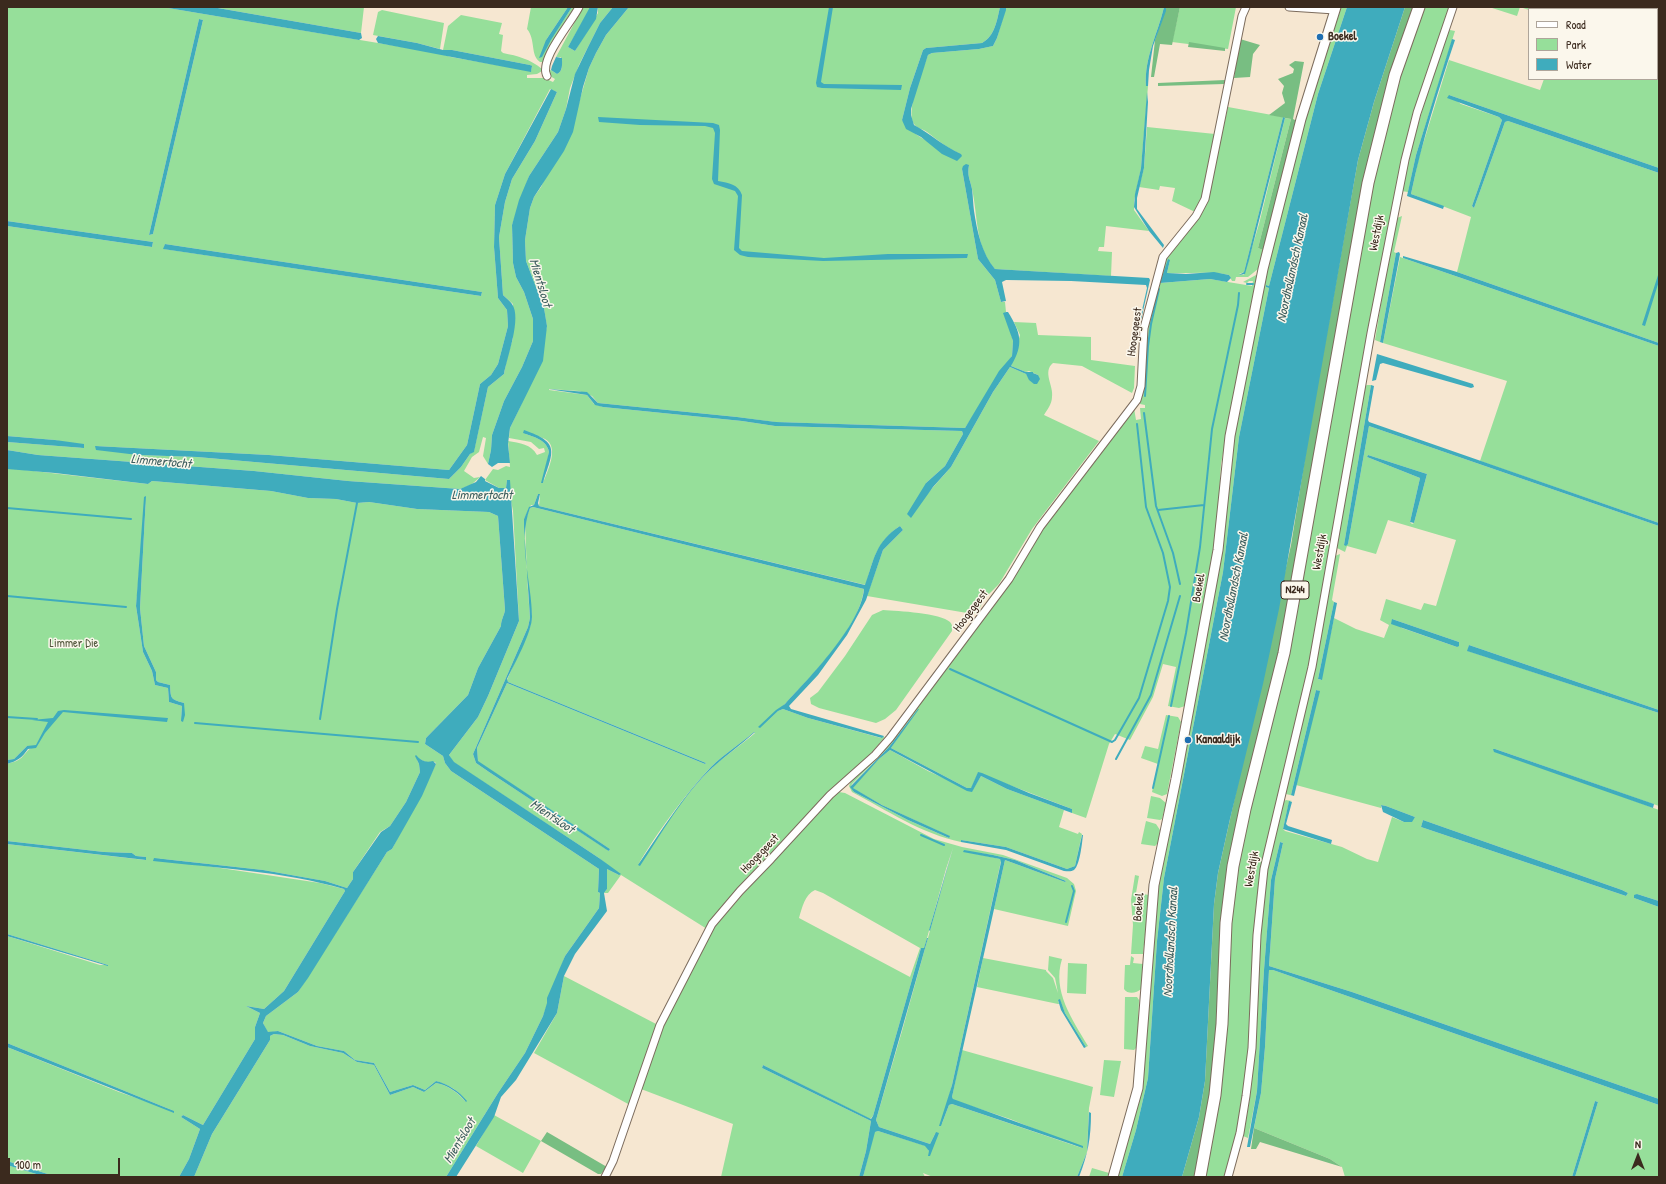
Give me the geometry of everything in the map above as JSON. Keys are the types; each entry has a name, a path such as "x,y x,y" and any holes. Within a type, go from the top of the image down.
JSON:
{"main road":[{"name":"Westdijk","path":"1200,1177 1215,1095 1222,1024 1226,923 1233,866 1245,809 1284,653 1368,184 1395,76 1419,7"}],"street":[{"path":"547,76 545,71 546,66 554,47 579,7"},
{"name":"Hoogegeest","path":"609,1176 660,1025 712,924 740,891 830,795 875,755 890,738 1009,579 1040,527 1137,400 1140,386 1144,328 1160,265 1165,254 1196,216 1205,199 1242,16 1246,7"},
{"path":"1289,7 1335,8"},
{"name":"Westdijk","path":"1228,1177 1240,1133 1252,1048 1257,935 1264,869 1312,667 1371,333 1405,160 1417,113 1453,7"},
{"name":"Boekel","path":"1113,1177 1138,1088 1154,885 1187,720 1218,550 1230,436 1263,269 1301,119 1335,8"}],"green space":[{"path":"7,7 162,7 438,53 451,57 531,71 532,67 530,65 452,50 443,50 448,26 461,15 502,23 499,34 503,35 501,51 503,53 528,60 542,69 542,71 537,74 527,75 527,78 544,78 553,82 555,79 550,76 548,71 551,70 557,74 561,71 561,57 556,57 583,7 590,7 590,9 568,47 575,51 598,13 598,7 613,7 600,23 579,65 570,88 566,109 558,132 529,176 512,225 513,263 516,277 524,292 533,319 533,341 522,367 504,401 492,435 488,464 483,456 486,438 483,437 479,452 472,457 464,471 474,478 480,477 471,485 460,489 348,481 254,471 38,455 7,450 7,442 84,448 55,440 7,436 7,226 152,247 153,242 7,221","holes":["199,19 203,20 153,234 149,235","550,89 557,92 535,141 512,179 505,202 499,237 503,295 513,304 513,338 504,374 488,387 474,451 449,479 197,457 138,455 95,446 269,455 449,470 467,445 480,384 491,375 498,364 508,326 507,310 498,298 494,247 495,205 505,174","165,244 482,292 481,296 164,249"]},
{"path":"212,7 364,7 361,33"},
{"path":"531,7 568,7 546,40 546,47 572,7 577,7 544,62 540,62 537,59 530,33 527,29"},
{"path":"629,7 1000,7 993,32 982,43 926,48 923,50 910,88 902,120 914,133 928,142 961,154 947,147 927,132 916,127 912,118 913,100 928,55 932,53 979,49 993,46 997,38 1006,7 1164,7 1147,66 1146,86 1148,86 1141,168 1134,201 1134,210 1149,231 1106,226 1104,247 1099,247 1098,251 1112,252 1111,276 995,269 984,251 978,231 968,169 969,165 962,169 978,259 995,280 1001,302 1005,302 1005,312 1013,341 1012,356 965,428 775,422 598,403 592,396 579,391 549,389 587,395 594,404 603,407 742,421 775,426 962,431 963,434 945,466 926,483 928,493 951,467 993,392 1010,367 1026,374 1028,377 1038,375 1011,366 1020,335 1014,322 1036,323 1038,335 1091,337 1091,360 1135,366 1134,388 1132,393 1082,366 1053,363 1050,367 1048,375 1052,400 1044,415 1099,441 1032,529 999,584 985,598 978,611 973,614 867,596 883,550 903,530 900,526 881,544 874,559 866,585 539,506 540,495 538,494 534,505 531,505 524,519 527,575 525,521 530,508 533,507 864,589 860,604 853,620 833,651 785,704 760,728 778,711 783,709 808,718 881,738 884,736 884,738 857,770 707,929 621,875 608,893 604,893 607,889 607,869 619,875 599,858 453,762 449,755 478,717 519,621 513,511 507,480 506,488 499,488 485,480 493,469 498,470 506,466 510,467 508,441 521,443 528,446 535,451 537,455 545,452 544,448 539,449 531,442 509,438 510,428 521,405 547,327 544,308 526,261 525,240 530,208 534,197 541,187 578,106 589,68 606,35","holes":["523,433 545,439 552,448 551,460 543,483 549,452 548,448 543,442","527,577 532,617 530,627 507,680 508,682 706,763 705,764 507,683 477,748 478,762 610,849 609,851 476,763 473,754 528,627 530,618","754,732 755,733 712,768 692,788 701,777 716,762","689,792 638,865 653,840"]},
{"path":"1166,7 1180,7 1172,45 1160,44 1154,77 1151,77 1155,40"},
{"path":"1180,7 1236,7 1228,49 1172,42"},
{"path":"1340,7 1347,7 1318,94 1269,286 1266,285 1266,287 1269,288 1239,437 1223,572 1164,878 1157,941 1148,1078 1136,1130 1122,1177 1117,1177 1130,1132 1161,862 1187,744 1187,737 1200,677 1214,597 1232,443 1263,285 1310,102 1334,30 1333,26"},
{"path":"1405,7 1416,7 1392,76 1273,686 1240,816 1212,1094 1198,1177 1182,1177 1199,1117 1205,1081 1214,904 1218,873 1291,545 1310,427 1358,160 1374,102"},
{"path":"1423,7 1450,7 1414,113 1367,333 1309,667 1261,870 1256,905 1247,1069 1236,1133 1225,1177 1203,1177 1236,867 1368,201 1388,113"},
{"path":"1489,7 1520,7 1517,16"},
{"path":"1520,7 1659,7 1659,168 1449,95 1461,104 1499,117 1502,120 1472,206 1474,208 1505,122 1508,121 1659,173 1659,343 1457,272 1471,217 1411,194 1419,157 1449,60 1540,90 1544,80 1658,80 1658,8 1528,8 1528,10"},
{"path":"382,10 444,23 440,49 373,35 378,12"},
{"path":"1450,30 1455,31 1416,155 1408,192 1401,191 1428,91 1447,32"},
{"path":"1240,39 1260,45 1253,54 1250,77 1234,78"},
{"path":"1189,42 1225,48 1225,51 1188,47"},
{"path":"1295,61 1304,62 1293,119 1297,121 1273,218 1263,250 1258,248 1291,119 1269,115 1285,103 1282,93 1284,86 1278,79 1293,73 1294,69 1289,65"},
{"path":"1225,80 1224,84 1158,86 1158,83"},
{"path":"1228,107 1283,117 1244,272 1239,274 1244,275 1259,224 1285,118 1291,119 1258,248 1263,250 1258,269 1248,277 1236,277 1235,281 1232,281 1229,275 1221,274 1167,273 1170,260 1160,283 1210,279 1252,286 1253,281 1249,281 1247,283 1243,282 1256,275 1258,276 1242,351 1221,464 1217,533 1185,706 1179,708 1168,706 1176,667 1163,664 1153,697 1130,740 1115,734 1109,744 1086,818 1072,813 1072,809 978,773 971,789 967,788 891,748 918,709 889,747 852,784 851,787 854,792 908,820 949,838 949,836 882,805 852,788 879,759 890,750 928,771 972,791 981,776 1007,789 1064,810 1059,827 1082,834 1075,866 1067,869 1006,847 961,840 961,842 932,833 905,821 852,792 849,786 851,781 883,750 1035,539 1134,408 1136,420 1141,419 1140,408 1145,408 1145,405 1140,404 1149,322 1166,256 1189,230 1213,175"},
{"path":"1147,127 1215,134 1202,200 1197,211 1193,211 1172,201 1175,188 1160,186 1159,190 1139,187 1144,168"},
{"path":"1402,216 1394,252 1396,253 1380,342 1375,340 1390,251 1397,218"},
{"path":"1400,257 1659,346 1659,523 1480,461 1507,381 1383,343"},
{"path":"1371,385 1344,545 1348,544 1369,426 1659,526 1659,710 1469,645 1468,651 1659,713 1659,806 1493,749 1659,810 1659,901 1637,894 1634,898 1659,907 1659,1099 1352,992 1269,966 1275,879 1283,843 1280,842 1271,880 1257,1091 1248,1138 1243,1136 1255,1051 1263,893 1283,802 1286,800 1292,801 1289,802 1283,829 1285,831 1342,847 1367,859 1378,862 1392,817 1404,822 1415,817 1386,806 1381,805 1381,808 1296,785 1319,691 1316,690 1291,795 1294,796 1286,794 1286,787 1335,556 1340,554 1332,600 1334,602 1318,679 1321,680 1334,618 1356,629 1384,638 1389,625 1380,620 1386,599 1421,610 1424,603 1436,606 1456,540 1388,520 1376,554 1347,546 1345,552 1337,548 1364,387","holes":["1368,455 1427,474 1414,523 1412,524 1410,522 1420,478 1367,457","1392,619 1459,642 1457,647 1402,628","1423,820 1628,893 1626,896 1421,827"]},
{"name":"Limmer Die","path":"7,468 148,484 152,481 271,491 308,498 336,499 357,503 369,502 417,509 489,512 498,516 505,610 501,626 478,668 468,695 426,738 425,744 443,756 445,763 451,771 599,869 599,908 565,956 543,1016 525,1053 498,1093 446,1177 194,1177 212,1134 270,1040 270,1036 274,1034 283,1035 310,1046 343,1053 357,1062 374,1065 390,1095 413,1087 424,1092 436,1083 452,1090 466,1102 457,1091 436,1081 425,1090 413,1085 390,1092 374,1063 355,1060 344,1051 317,1046 278,1031 268,1033 263,1023 266,1016 298,992 387,852 392,849 436,764 435,762 426,762 419,759 417,760 420,772 406,802 390,826 380,832 353,872 353,879 347,888 325,881 263,870 154,858 320,883 344,889 345,891 284,991 264,1009 246,1006 260,1013 255,1027 255,1039 203,1125 183,1115 181,1117 200,1129 189,1159 179,1177 57,1177 7,1161 7,1047 119,1092 174,1111 7,1043 7,936 100,965 108,965 7,934 7,844 145,860 146,857 136,856 132,853 104,852 7,841 7,764 20,759 33,747 27,746 14,759 7,760","holes":["146,496 140,608 144,646 156,672 156,680 158,682 170,685 172,698 184,703 181,721 182,706 169,702 168,688 155,685 152,671 143,652 136,606"]},
{"path":"883,610 938,616 950,622 952,625 952,631 896,710 885,719 876,723 819,708 811,704 810,698 818,692 845,656 872,615"},
{"path":"1166,715 1178,717 1181,722 1167,794 1162,796 1152,792 1158,764 1141,758 1145,746 1158,749"},
{"path":"839,792 845,793 934,839 962,847 1003,855 1067,878 1074,884 1076,891 1068,926 994,909 1005,860 1065,882 1066,881 1015,860 963,851 1000,859 1001,861 952,1085 941,1126 949,1105 952,1104 1082,1148 1010,1119 953,1100 952,1097 962,1050 1093,1087 1089,1108 1087,1152 1077,1177 933,1177 923,1173 925,1177 863,1177 874,1132 878,1131 926,1146 929,1151 936,1132 930,1144 879,1127 876,1120 953,848 924,949 921,948 873,1116 870,1119 763,1065 762,1068 871,1121 866,1151 859,1177 721,1177 733,1124 641,1089 665,1023 713,929 768,865 833,795","holes":["815,890 823,893 920,948 910,977 799,918 804,902 809,895"]},
{"path":"1151,796 1160,798 1166,803 1162,819 1160,820 1147,818"},
{"path":"1146,821 1156,824 1160,830 1158,843 1155,846 1141,844"},
{"path":"1135,875 1139,876 1136,893 1149,895 1143,954 1131,954 1133,925 1131,900"},
{"path":"1049,956 1062,959 1060,982 1065,1004 1088,1046 1086,1047 1065,1013 1060,1000 1058,1000 1058,1004 977,987 983,958 1046,970 1053,978 1058,993 1055,978 1048,970"},
{"path":"1131,956 1134,958 1133,963 1143,964 1141,989 1132,993 1124,989 1125,965 1130,965"},
{"path":"1068,963 1087,964 1086,994 1067,993"},
{"path":"1269,970 1273,970 1659,1105 1659,1177 1575,1177 1598,1102 1595,1101 1572,1177 1345,1177 1342,1167 1330,1159 1254,1128 1261,1093"},
{"path":"564,976 658,1025 630,1105 534,1053 557,1013"},
{"path":"1125,997 1137,997 1139,1000 1137,1047 1134,1050 1124,1049"},
{"path":"1104,1060 1121,1061 1114,1097 1100,1095"},
{"path":"494,1115 541,1141 523,1173 476,1146"},
{"path":"1254,1128 1330,1159 1342,1167 1260,1142 1256,1149 1251,1149"},
{"path":"547,1132 607,1167 601,1174 598,1174 541,1141"},
{"path":"7,1165 46,1177 7,1177"},
{"path":"1092,1168 1109,1173 1107,1177 1089,1177"}],"water":[{"path":"162,7 212,7 361,33 362,38 359,40"},
{"path":"568,7 572,7 542,57 539,58 546,40"},
{"path":"590,7 598,7 596,19 575,51 568,47"},
{"path":"613,7 629,7 606,35 596,53 583,87 573,132 564,151 534,197 530,208 525,240 526,261 544,308 547,326 543,361 510,428 508,444 510,463 498,463 492,467 488,464 492,435 504,401 522,367 533,341 533,319 524,292 516,277 513,263 512,225 519,200 529,176 558,132 566,109 575,74 600,23"},
{"path":"829,7 833,7 821,82 824,84 902,85 901,90 817,87 816,83"},
{"path":"1000,7 1006,7 1006,10 993,46 979,49 932,53 928,55 911,109 914,125 961,154 962,156 957,161 942,154 921,137 906,129 902,120 910,88 923,50 926,48 982,43 993,32"},
{"path":"1164,7 1166,7 1166,11 1153,46 1148,86 1146,86 1149,56"},
{"name":"Noordhollandsch Kanaal","path":"1347,7 1405,7 1374,102 1358,160 1279,609 1263,684 1218,873 1214,904 1205,1081 1199,1117 1182,1177 1122,1177 1136,1130 1148,1078 1157,941 1164,878 1223,572 1239,437 1269,288 1266,287 1266,285 1269,286 1318,94"},
{"path":"199,19 203,20 153,234 149,235"},
{"path":"378,36 417,43 443,50 452,50 530,65 532,66 531,72 378,43 376,39"},
{"path":"1452,39 1455,40 1431,116 1411,194 1444,206 1443,209 1407,196 1416,155"},
{"path":"556,57 562,58 561,69 557,74 551,70"},
{"path":"551,89 557,92 535,141 512,179 505,202 499,237 503,295 512,304 515,310 515,328 504,374 488,387 474,452 470,454 461,467 449,479 197,457 138,455 96,450 95,446 269,455 449,470 467,445 480,384 491,375 498,364 508,326 507,310 498,298 494,247 495,205 505,174"},
{"path":"1147,92 1148,102 1144,168 1137,198 1137,209 1164,245 1163,248 1149,231 1134,207 1135,194 1141,168"},
{"path":"1449,95 1659,168 1659,173 1508,121 1505,122 1474,208 1472,206 1502,120 1499,117 1447,98"},
{"path":"598,117 713,123 719,125 718,181 736,186 742,195 739,248 742,251 824,258 888,254 968,254 967,258 823,261 748,257 740,255 734,250 738,196 735,191 714,184 712,179 715,133 713,128 705,126 640,125 599,122"},
{"path":"1283,117 1285,118 1249,260 1245,274 1239,275 1244,272"},
{"path":"966,164 969,165 968,169 974,211 983,249 990,263 995,269 1149,278 1150,280 1141,320 1147,288 1146,285 1071,281 1006,280 1002,282 1006,301 1001,302 995,280 978,259 962,169"},
{"path":"7,221 153,242 152,247 7,226"},
{"path":"165,244 482,292 481,296 163,249"},
{"path":"1399,252 1400,254 1383,343 1380,342 1396,253"},
{"path":"1403,256 1457,272 1659,343 1659,346 1403,258"},
{"path":"1168,259 1170,260 1167,273 1186,274 1214,272 1229,275 1231,278 1227,282 1210,279 1160,283"},
{"path":"1659,272 1659,281 1645,326 1642,325"},
{"path":"1008,312 1016,326 1019,339 1018,351 1011,366 1026,372 1033,372 1038,375 1040,379 1037,384 1034,384 1029,380 1026,374 1010,367 993,392 951,467 933,487 911,518 907,514 926,483 945,466 963,434 962,431 775,426 742,421 603,407 595,405 587,395 548,389 587,392 598,403 776,422 965,428 999,371 1012,356 1013,341 1003,313"},
{"path":"1377,354 1473,384 1474,387 1471,388 1383,363 1380,364 1376,380 1372,381"},
{"path":"1371,385 1374,386 1368,420 1369,422 1659,523 1659,526 1369,426 1348,544 1346,546 1344,545"},
{"path":"524,430 544,439 549,444 551,449 551,456 543,483 541,483 549,452 548,448 543,442 523,433"},
{"path":"7,436 84,444 84,448 7,442"},
{"name":"Limmertocht","path":"7,450 38,455 254,471 348,481 460,489 476,482 481,476 485,479 485,481 499,488 506,488 507,480 510,480 519,621 478,717 449,755 454,762 621,874 619,875 607,869 607,889 604,893 607,911 575,954 564,976 557,1013 516,1080 501,1097 494,1117 456,1177 446,1177 498,1093 525,1053 543,1016 547,998 565,956 599,908 600,893 598,892 599,869 451,771 445,763 443,756 425,744 426,738 468,695 478,668 501,626 505,610 498,516 489,512 417,509 369,502 357,503 336,499 308,498 271,491 152,481 148,484 7,469"},
{"path":"1368,455 1427,474 1414,523 1410,522 1420,478 1367,457"},
{"path":"538,494 540,494 538,503 539,506 865,585 876,552 880,545 885,538 900,526 903,530 883,550 866,600 847,635 818,675 789,706 791,709 884,736 882,738 808,718 783,709 778,711 760,728 758,727 776,710 785,704 820,666 854,618 861,603 864,589 533,507 530,508 526,521 525,540 524,519 529,507 534,505"},
{"path":"146,496 140,608 144,646 156,672 156,680 158,682 170,685 172,698 184,703 185,715 183,722 181,721 182,706 169,702 168,688 155,685 152,671 143,652 136,606 144,497"},
{"path":"527,566 532,617 529,631 507,679 508,682 706,763 705,764 507,683 477,748 478,761 610,849 609,851 476,763 473,754 528,627 530,618"},
{"path":"1334,602 1337,603 1322,680 1318,679"},
{"path":"1392,619 1459,642 1459,646 1457,647 1391,624"},
{"path":"1469,645 1659,710 1659,713 1467,651"},
{"path":"1316,690 1320,691 1294,796 1291,795"},
{"path":"918,709 891,748 967,788 971,788 978,772 1072,809 1072,813 1007,789 981,776 972,792 967,791 890,750 879,759 853,788 882,805 950,836 949,838 908,820 854,792 850,787 889,747"},
{"path":"64,710 168,718 167,722 63,712 45,733 36,748 28,749 19,759 7,764 7,760 14,759 27,746 36,745 48,722 32,720 53,718 58,711"},
{"path":"755,732 717,763 701,779 682,802 701,778 716,762"},
{"path":"1493,749 1654,804 1653,808 1494,752"},
{"path":"416,755 424,761 433,761 436,764 422,796 392,849 387,852 298,992 266,1016 263,1023 268,1032 278,1031 317,1046 344,1051 355,1060 374,1063 390,1092 413,1085 425,1090 436,1081 453,1088 467,1101 466,1102 457,1093 449,1088 436,1083 424,1092 413,1087 390,1095 374,1065 357,1062 343,1053 310,1046 283,1035 274,1034 270,1036 270,1040 212,1134 194,1177 179,1177 189,1159 200,1129 181,1117 183,1115 203,1125 255,1039 255,1027 260,1013 246,1006 264,1009 284,991 345,891 344,889 297,878 249,871 153,861 154,858 263,870 325,881 347,888 353,879 353,872 381,832 390,826 406,802 420,772 419,764 415,756"},
{"path":"1289,801 1292,802 1286,824 1288,826 1332,840 1331,844 1283,829"},
{"path":"682,802 640,866 638,865 673,814"},
{"path":"1381,805 1415,817 1412,822 1404,822 1383,812"},
{"path":"1423,820 1628,893 1626,896 1421,827"},
{"path":"1082,835 1078,864 1074,870 1070,871 1064,871 1006,850 961,842 961,840 1006,847 1067,869 1075,866"},
{"path":"7,841 104,852 132,853 136,856 146,857 146,860 7,844"},
{"path":"1280,842 1283,843 1275,879 1269,966 1352,992 1659,1099 1659,1105 1273,970 1269,970 1261,1093 1250,1147 1247,1147 1257,1091 1271,880"},
{"path":"953,848 930,931 929,930"},
{"path":"964,850 1015,860 1066,881 1065,882 1005,860 952,1097 953,1099 1083,1146 1083,1148 952,1104 949,1105 941,1126 939,1126 952,1085 1001,862 1000,859 963,852"},
{"path":"1637,894 1659,901 1659,907 1634,898 1634,895"},
{"path":"7,934 108,965 108,966 7,936"},
{"path":"927,938 876,1120 879,1127 930,1144 936,1132 939,1133 930,1156 928,1156 929,1151 925,1146 878,1131 875,1132 863,1177 859,1177 866,1151 871,1121 762,1068 763,1065 871,1119 921,948 924,948"},
{"path":"1060,999 1065,1013 1086,1047 1084,1048 1061,1010 1058,1000"},
{"path":"7,1043 174,1111 174,1113 7,1047"},
{"path":"1595,1101 1598,1102 1575,1177 1572,1177"},
{"path":"1089,1112 1091,1113 1090,1138 1087,1153 1082,1169 1079,1177 1077,1177 1087,1152"},
{"path":"7,1161 57,1177 46,1177 7,1165"}],"waterway":[{"path":"1247,284 1253,284"},
{"path":"1145,396 1148,346 1151,324 1159,289"},
{"path":"1171,706 1186,633 1200,547 1212,429 1238,305 1239,293"},
{"path":"1144,413 1156,506 1173,553 1180,584"},
{"path":"950,669 1112,742 1115,740 1139,698 1168,601 1170,587 1163,553 1146,507 1137,424"},
{"path":"320,719 337,609 357,503"},
{"path":"1158,510 1204,505"},
{"path":"7,508 131,519"},
{"path":"7,596 126,607"},
{"path":"1116,759 1151,695 1180,596"},
{"path":"1153,788 1169,716"},
{"path":"7,717 37,719"},
{"path":"195,723 418,742"},
{"path":"921,835 944,845"},
{"path":"1066,922 1074,891 1072,886"}],"place":[{"name":"Boekel","path":"1320,37"},
{"name":"Kanaaldijk","path":"1188,740"}],"water label":[{"name":"Mientsloot","path":"540,283"},
{"name":"Mientsloot","path":"552,817"},
{"name":"Mientsloot","path":"460,1141"}]}
